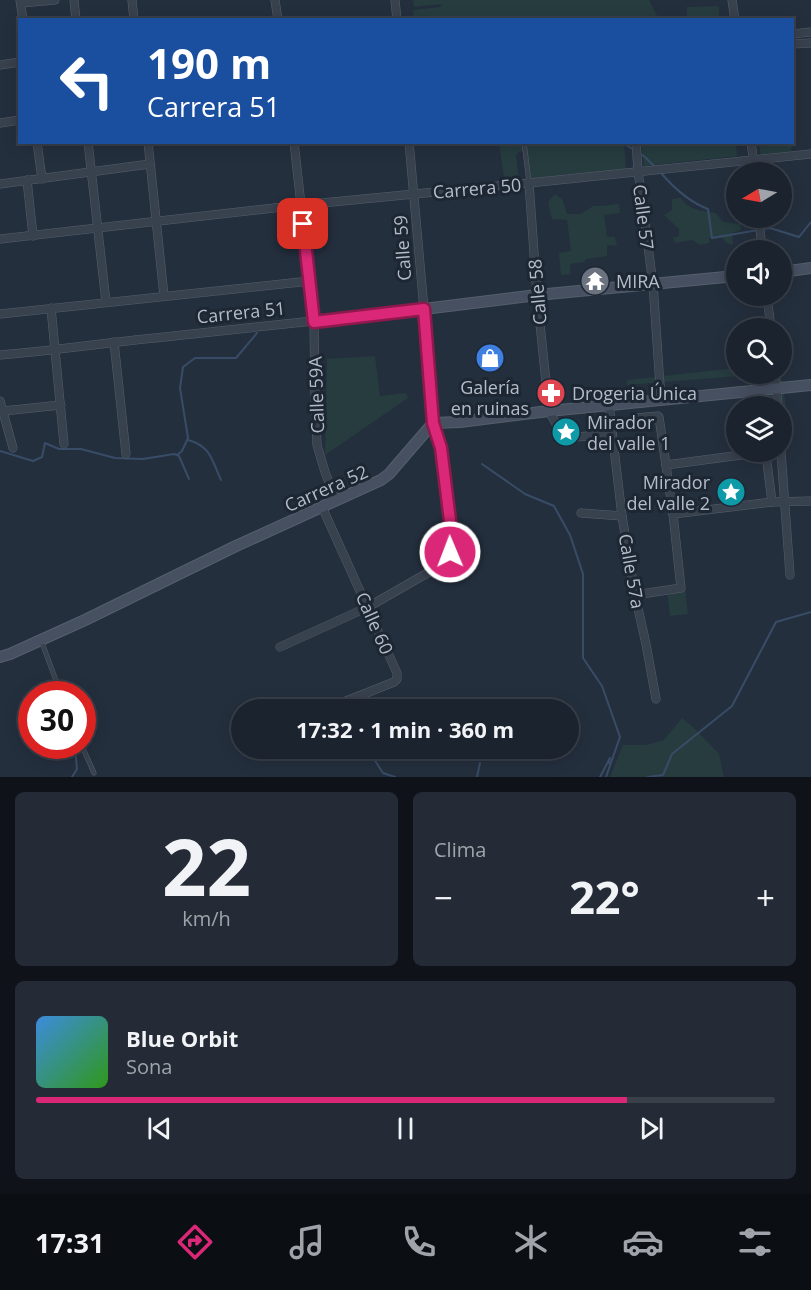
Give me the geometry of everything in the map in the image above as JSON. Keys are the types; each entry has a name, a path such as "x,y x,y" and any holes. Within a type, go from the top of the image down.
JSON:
{"main road":[{"path":"792,271 811,268"},
{"name":"Carrera 51","path":"424,309 537,295 726,277"},
{"name":"Calle 59","path":"424,309 433,423"},
{"path":"433,423 811,385"},
{"name":"Carrera 52","path":"0,657 85,620 236,546 381,480 389,474 433,423"}],"street":[{"path":"23,18 20,2 55,0"},
{"path":"74,0 76,18"},
{"path":"132,0 134,18"},
{"path":"275,0 278,18"},
{"path":"395,0 397,18"},
{"path":"732,0 735,18"},
{"path":"737,0 739,18"},
{"path":"794,34 811,32"},
{"path":"794,44 811,43"},
{"path":"0,65 18,62"},
{"path":"0,123 18,120"},
{"path":"38,144 42,179"},
{"path":"88,144 106,302"},
{"path":"148,144 164,296"},
{"name":"Calle 59A","path":"294,144 314,322 317,445 336,501"},
{"name":"Calle 59","path":"409,144 424,309"},
{"name":"Calle 57","path":"636,144 653,284 661,400"},
{"path":"751,144 754,162"},
{"name":"Carrera 50","path":"0,239 301,205 811,154"},
{"path":"0,184 150,164"},
{"path":"27,180 33,236"},
{"name":"Calle 58","path":"529,183 537,295 549,411 564,438 612,434"},
{"path":"0,314 310,281"},
{"path":"51,309 64,444"},
{"name":"Carrera 51","path":"0,355 424,309"},
{"path":"114,342 126,454"},
{"path":"776,384 777,396"},
{"path":"0,401 13,448"},
{"path":"3,411 61,405"},
{"name":"Calle 57a","path":"609,405 622,516 656,699"},
{"path":"635,595 681,588 659,417 636,418"},
{"name":"Calle 59","path":"368,607 445,563 450,552 452,537 441,448 433,423"},
{"path":"666,465 764,452 772,502"},
{"path":"782,462 790,575"},
{"path":"673,514 772,502 811,501"},
{"name":"Calle 60","path":"322,507 397,673 394,682 351,699"},
{"path":"581,513 622,516"},
{"path":"280,647 368,607"}],"lane":[{"name":"Calle 58","path":"524,144 529,183"},
{"path":"41,640 56,681"},
{"path":"88,759 94,773"}],"green space":[{"path":"413,0 649,0 658,18 414,18 413,10 440,7 442,4 414,7"},
{"path":"719,6 719,18 687,18 687,7"},
{"path":"499,144 624,144 626,169 527,182 525,153 520,151 516,155 519,183 505,184"},
{"path":"641,144 736,144 737,156 644,166"},
{"path":"759,144 793,144 790,153 761,157"},
{"path":"555,194 562,199 567,214 581,214 593,206 619,204 620,213 604,215 607,237 615,237 617,246 607,245 607,256 570,264 571,274 561,275 559,253 571,251 567,220 552,219 548,202"},
{"path":"681,198 688,205 701,211 716,213 726,222 726,228 741,228 741,230 732,233 733,240 726,242 723,238 709,238 709,243 700,245 692,240 675,243 673,238 679,236 679,229 664,215 672,210 672,199"},
{"path":"375,356 380,396 406,393 408,398 325,455 327,359"},
{"path":"726,369 726,377 627,385 627,380"},
{"path":"775,384 782,384 784,396 779,396"},
{"path":"685,589 688,614 670,616 667,591"},
{"path":"682,718 719,754 724,777 610,777 623,745 646,745 664,740"}],"waterway":[{"path":"624,144 634,150"},
{"path":"639,153 655,167"},
{"path":"661,173 682,194 708,209 712,238 770,228 799,237 811,222"},
{"path":"0,451 33,461 42,457 45,443 59,449 81,449 115,458 143,459 177,455 182,451 188,438 180,388 183,367 195,358 236,358 257,333"},
{"path":"188,440 206,450 221,480"},
{"path":"177,455 189,479"},
{"path":"482,464 525,494 554,506 570,535 583,574 583,658 602,686 620,737 606,777"},
{"path":"648,777 663,775 672,754 732,706 776,622 811,612"},
{"path":"600,777 610,758 609,763"},
{"path":"72,777 77,769 76,759"},
{"path":"374,759 383,773 395,777"},
{"path":"477,777 480,763"}],"place":[{"name":"MIRA","path":"595,281"},
{"name":"Galería en ruinas","path":"490,358"},
{"name":"Drogeria Única","path":"551,393"},
{"name":"Mirador del valle 1","path":"566,432"},
{"name":"Mirador del valle 2","path":"731,492"}],"route":[{"path":"303,224 314,322 424,309 433,423 441,448 452,537 450,552"}]}
